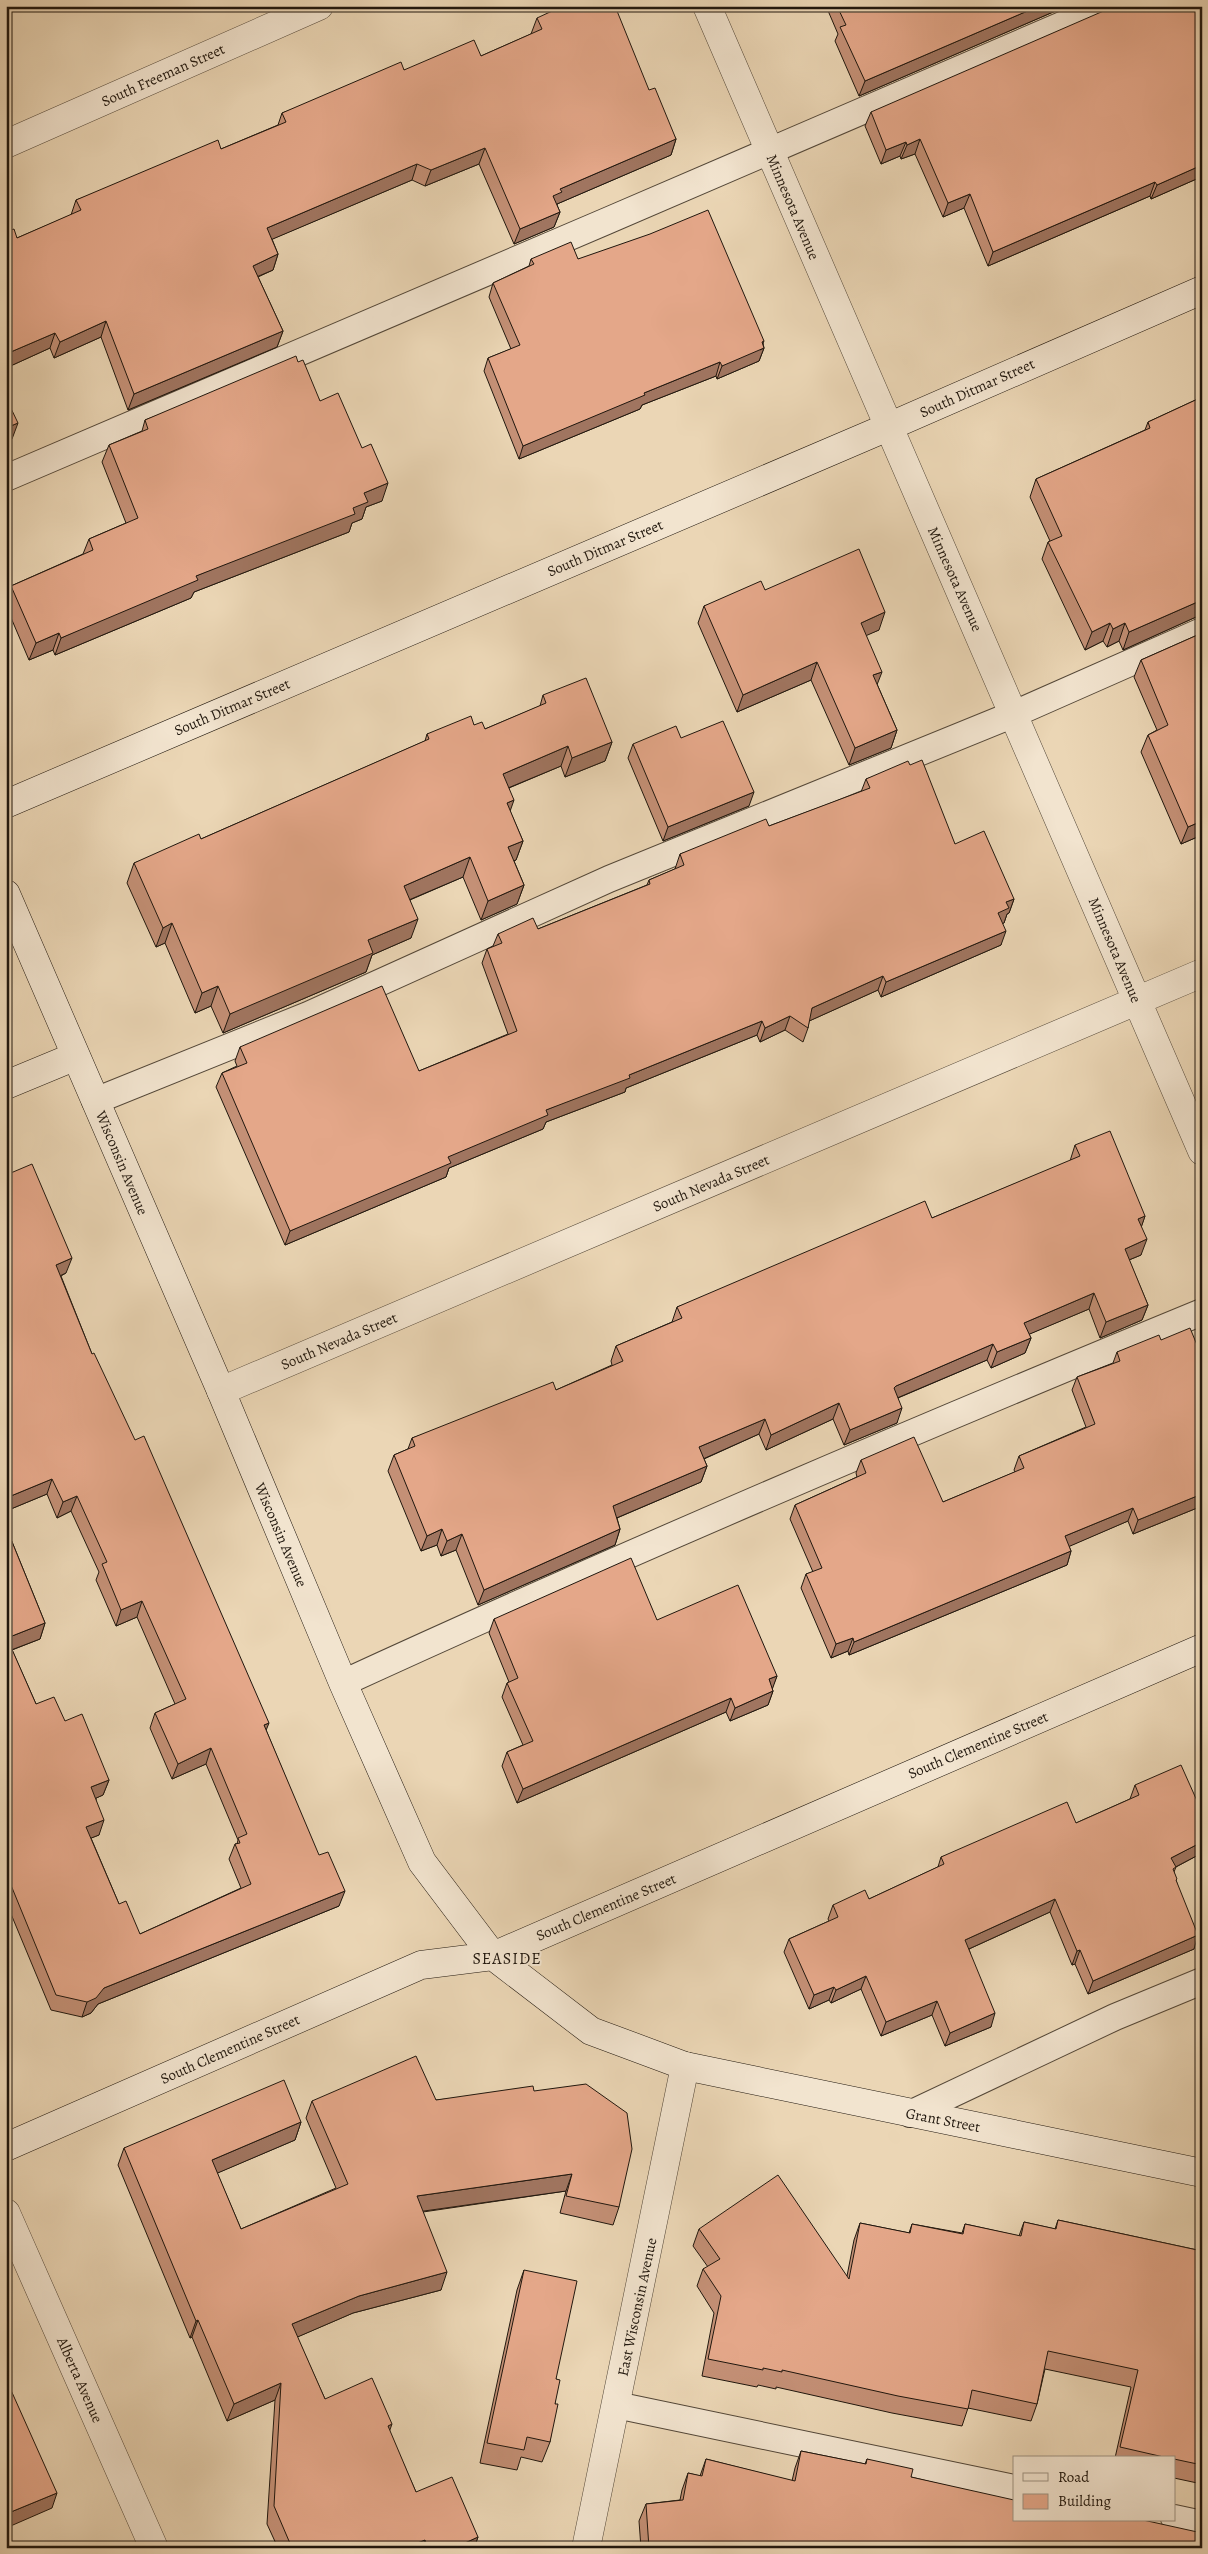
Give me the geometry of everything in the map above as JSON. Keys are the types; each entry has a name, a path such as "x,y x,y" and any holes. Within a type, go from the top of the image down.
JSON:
{"street":[{"name":"South Freeman Street","path":"6,144 319,6"},
{"name":"Minnesota Avenue","path":"706,6 1202,1152"},
{"name":"South Ditmar Street","path":"6,804 888,427 1202,290"},
{"name":"Wisconsin Avenue","path":"6,894 221,1391 343,1683 422,1862 493,1956 591,2031 686,2066"},
{"name":"South Nevada Street","path":"221,1391 1202,973"},
{"path":"6,1085 76,1056"},
{"name":"South Clementine Street","path":"6,2147 421,1965 493,1956 1202,1648"},
{"name":"Grant Street","path":"686,2066 910,2114 1202,2173"},
{"name":"East Wisconsin Avenue","path":"586,2548 686,2066"},
{"name":"Alberta Avenue","path":"6,2213 154,2548"}],"lane":[{"path":"6,478 344,336 768,150 1106,6"},
{"path":"94,1101 308,1014 609,879 1014,714 1202,631"},
{"path":"343,1683 561,1583 922,1428 1202,1312"},
{"path":"910,2114 1115,2017 1202,1981"},
{"path":"616,2405 1013,2488"},
{"path":"1176,2518 1202,2524"}],"building":[{"path":"563,6 615,6 649,90 655,88 676,139 560,189 562,192 553,196 560,212 520,229 485,148 431,170 417,164 267,228 278,254 253,266 283,331 134,394 106,321 60,342 55,333 6,354 6,232 14,229 17,238 81,210 76,200 218,140 221,149 286,122 282,113 401,62 404,70 474,40 481,56 542,29 537,18"},
{"path":"837,6 1039,6 865,81 840,27 846,25"},
{"path":"1115,6 1202,6 1202,165 1157,185 1155,182 993,252 970,194 948,203 920,139 907,145 906,142 886,150 871,112"},
{"path":"708,210 764,341 762,342 764,348 722,366 720,362 523,446 488,358 520,345 493,283 534,264 531,259 571,242 578,259 650,234"},
{"path":"296,356 298,362 303,360 320,401 338,393 362,448 371,444 388,483 364,493 368,502 353,508 355,514 196,576 198,580 61,638 59,633 36,643 11,586 93,550 89,539 138,518 109,445 148,429 145,420"},
{"path":"1202,397 1202,600 1129,632 1125,623 1113,629 1110,623 1092,632 1048,542 1062,536 1036,479 1150,428 1148,422"},
{"path":"6,398 18,423 6,428"},
{"path":"859,549 885,612 861,623 882,672 873,675 897,730 855,748 817,662 743,695 704,606 761,581 765,590"},
{"path":"1202,633 1202,821 1188,827 1148,735 1168,725 1141,660"},
{"path":"586,678 612,742 572,758 568,746 503,774 514,800 507,803 523,841 508,847 524,885 488,901 470,857 404,886 418,919 368,940 373,953 230,1014 218,986 202,993 172,923 163,928 134,863 199,834 201,839 429,739 427,734 471,716 474,725 482,722 485,729 546,703 543,695"},
{"path":"723,721 754,792 668,827 633,744 676,726 681,738"},
{"path":"922,760 955,844 984,831 1014,899 1006,902 1009,908 998,913 1006,931 886,982 883,976 812,1008 808,1028 790,1016 765,1028 762,1021 629,1075 630,1078 546,1110 548,1115 448,1157 451,1163 290,1231 222,1073 247,1063 240,1047 382,986 419,1071 517,1031 487,949 502,943 498,934 533,918 538,929 650,884 649,880 684,865 680,854 766,819 769,826 870,788 866,779 908,761 910,765"},
{"path":"1110,1131 1145,1216 1138,1219 1147,1239 1125,1249 1148,1305 1106,1322 1094,1293 1024,1323 1031,1338 997,1352 993,1344 896,1386 894,1388 902,1408 850,1430 839,1403 771,1435 765,1419 699,1447 707,1466 613,1506 620,1529 484,1590 462,1534 447,1541 442,1529 427,1536 394,1455 415,1446 412,1438 553,1382 556,1390 623,1361 616,1346 682,1318 677,1307 925,1201 932,1218 1080,1156 1075,1145"},
{"path":"32,1164 72,1258 56,1265 92,1354 94,1353 135,1440 144,1436 269,1723 264,1725 319,1855 328,1852 345,1891 104,1988 96,1998 87,2002 56,1995 6,1873 6,1527 45,1623 7,1638 36,1704 54,1697 65,1721 82,1714 109,1780 91,1787 104,1820 86,1827 119,1904 126,1901 140,1934 251,1884 235,1844 240,1843 238,1838 247,1834 211,1748 178,1764 155,1713 186,1699 142,1601 121,1610 102,1564 107,1562 77,1496 63,1502 52,1479 6,1498 6,1175"},
{"path":"1190,1328 1202,1357 1202,1494 1138,1520 1133,1508 1065,1536 1071,1551 854,1642 853,1638 836,1644 806,1574 822,1568 795,1505 866,1473 861,1460 914,1437 943,1502 1024,1468 1019,1456 1095,1424 1077,1377 1120,1361 1117,1352 1159,1335 1161,1340"},
{"path":"631,1558 657,1620 738,1585 777,1676 769,1679 773,1691 735,1708 731,1698 523,1789 507,1752 533,1741 507,1683 518,1678 494,1619"},
{"path":"1181,1765 1202,1812 1202,1842 1171,1858 1176,1867 1173,1869 1176,1880 1198,1935 1093,1981 1080,1950 1077,1951 1055,1899 965,1940 995,2013 950,2033 937,2001 886,2022 866,1976 836,1990 834,1987 814,1995 789,1939 838,1917 833,1905 865,1890 869,1899 944,1864 941,1857 1067,1802 1076,1823 1139,1795 1135,1785"},
{"path":"416,2056 436,2100 533,2086 534,2091 586,2084 627,2113 632,2149 619,2207 566,2196 572,2174 417,2196 447,2272 359,2296 292,2324 325,2399 372,2378 392,2424 388,2426 416,2492 452,2477 478,2537 454,2548 428,2548 425,2540 405,2548 292,2548 274,2506 281,2383 234,2404 198,2320 196,2321 124,2148 284,2080 301,2122 212,2160 241,2229 348,2184 312,2101"},
{"path":"778,2175 849,2279 860,2223 910,2233 912,2224 963,2234 965,2224 1021,2236 1024,2222 1056,2229 1058,2220 1202,2251 1202,2465 1176,2459 1176,2456 1159,2456 1120,2447 1138,2370 1048,2351 1037,2404 972,2390 968,2409 898,2396 782,2370 782,2372 763,2368 763,2370 708,2359 721,2296 703,2269 720,2259 699,2229"},
{"path":"524,2270 577,2281 556,2379 560,2380 555,2404 558,2404 550,2442 527,2437 524,2450 487,2443"},
{"path":"6,2379 57,2493 6,2514"},
{"path":"801,2451 866,2464 867,2459 913,2469 911,2477 1013,2500 1013,2522 1152,2522 1202,2533 1202,2548 649,2548 646,2504 683,2500 688,2473 702,2476 706,2459 795,2481"}],"district":[{"name":"SEASIDE","path":"507,1958"}]}
